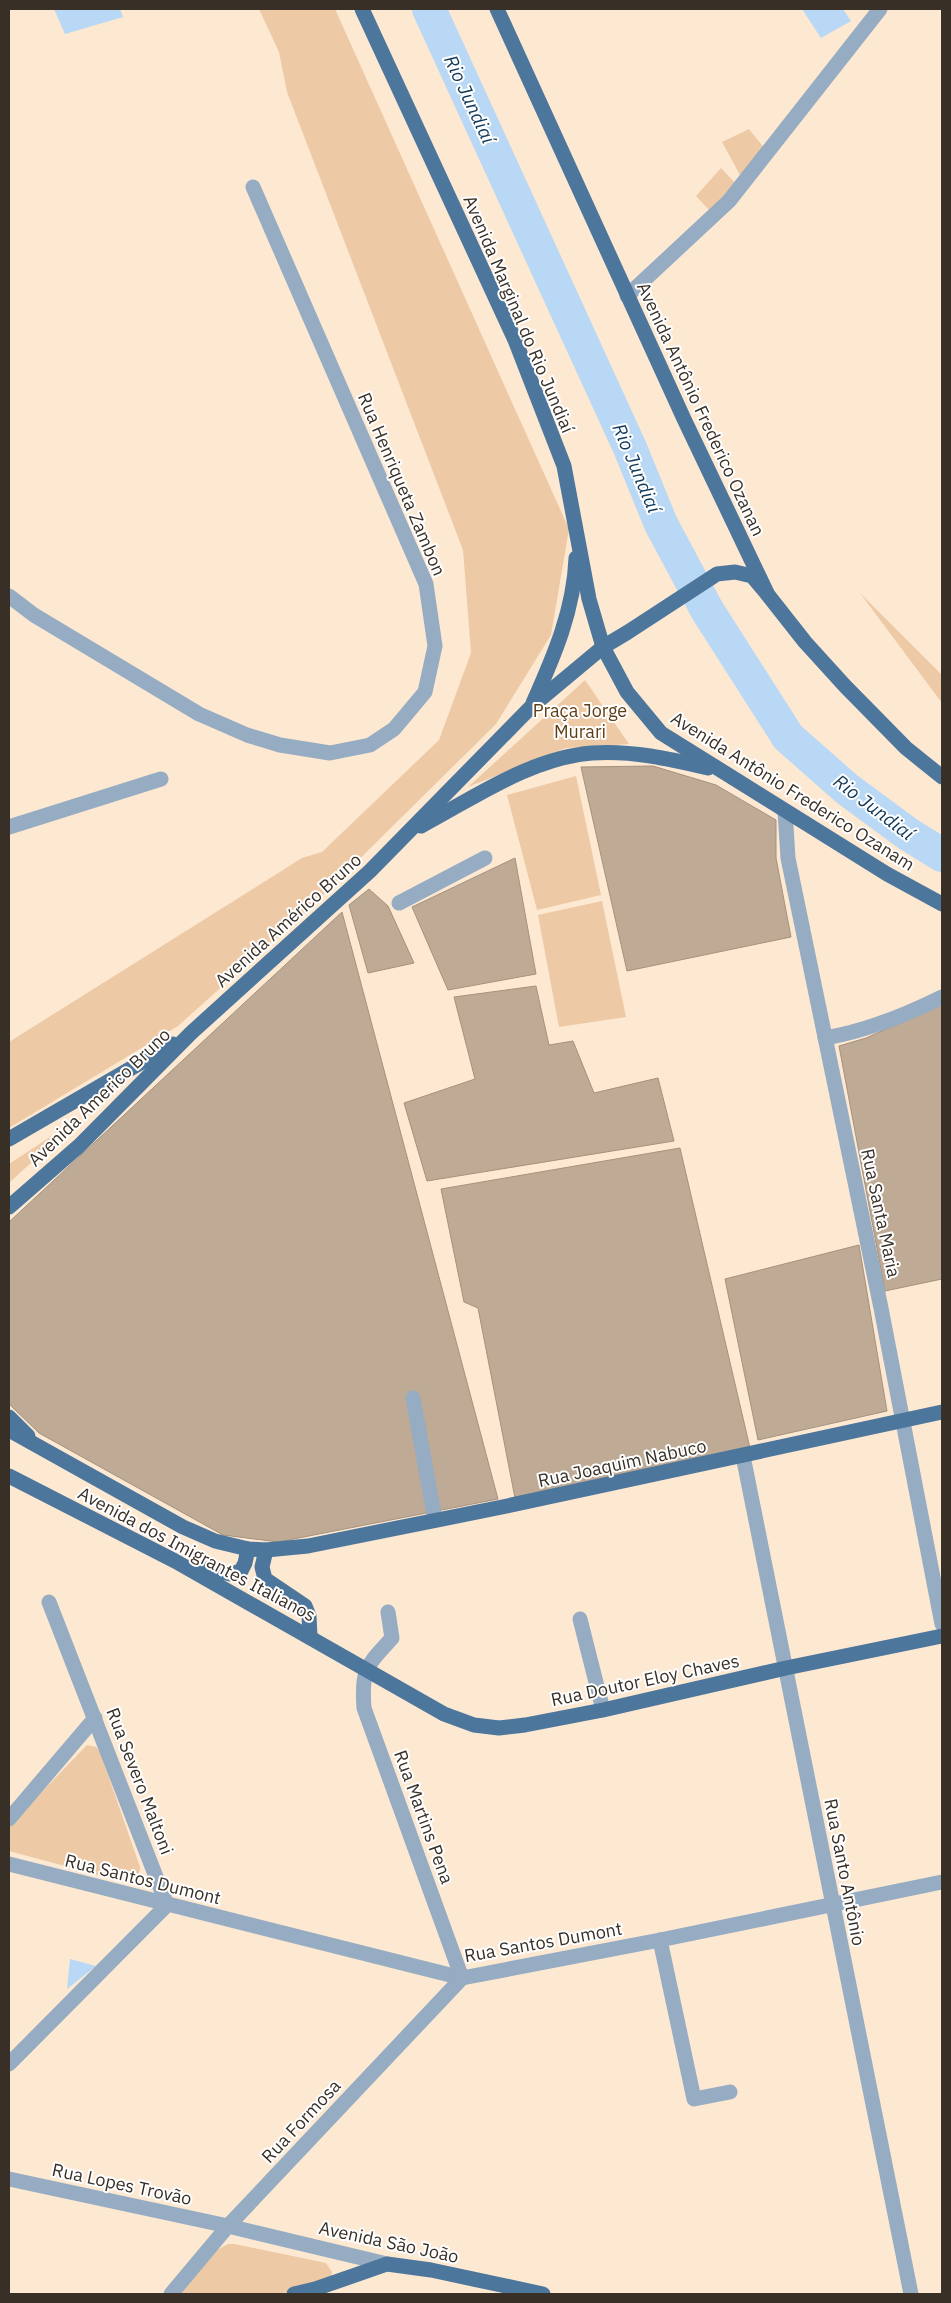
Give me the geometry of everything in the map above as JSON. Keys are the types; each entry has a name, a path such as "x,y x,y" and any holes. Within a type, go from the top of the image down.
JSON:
{"main road":[{"name":"Avenida Marginal do Rio Jundiaí","path":"362,9 514,340 564,466 578,530 589,599 603,647"},
{"name":"Avenida Antônio Frederico Ozanan","path":"497,9 627,296 768,596 805,642 845,686 906,748 942,777"},
{"path":"531,707 560,640 575,582 578,530"},
{"path":"409,832 531,707 603,647 717,574 735,572 752,576 768,596"},
{"name":"Avenida Antônio Frederico Ozanam","path":"603,647 627,692 661,733 887,874 942,904"},
{"path":"409,832 518,774 557,760 592,753 654,756 721,771"},
{"name":"Avenida Américo Bruno","path":"191,1033 409,832"},
{"path":"9,1140 191,1033"},
{"name":"Avenida Americo Bruno","path":"9,1207 79,1146 191,1033"},
{"name":"Rua Joaquim Nabuco","path":"308,1546 743,1456 942,1412"},
{"path":"9,1417 34,1443"},
{"name":"Avenida dos Imigrantes Italianos","path":"9,1430 183,1527 216,1541 248,1549 266,1550 308,1546"},
{"name":"Avenida dos Imigrantes Italianos","path":"9,1476 175,1561 366,1668"},
{"path":"175,1561 230,1574 241,1572 246,1563 248,1549"},
{"path":"266,1550 262,1567 265,1579 305,1606 309,1616 310,1636"},
{"name":"Rua Doutor Eloy Chaves","path":"366,1668 444,1714 474,1725 499,1728 603,1710 786,1668 942,1636"},
{"path":"294,2294 315,2292 387,2264"},
{"name":"Avenida São João","path":"387,2264 431,2270 543,2294"}],"street":[{"path":"627,296 728,201 880,9"},
{"name":"Rua Henriqueta Zambon","path":"9,596 34,616 199,714 246,735 280,745 330,753 370,745 394,729 425,692 435,646 426,584 253,187"},
{"path":"9,827 162,779"},
{"name":"Rua Santa Maria","path":"785,811 788,858 942,1624"},
{"path":"399,903 485,858"},
{"path":"825,1038 848,1034 922,1007 942,997"},
{"path":"413,1398 435,1520"},
{"name":"Rua Santo Antônio","path":"743,1456 911,2294"},
{"name":"Rua Severo Maltoni","path":"49,1602 167,1905"},
{"path":"366,1668 392,1638 388,1612"},
{"path":"580,1619 603,1710"},
{"name":"Rua Martins Pena","path":"366,1668 362,1687 364,1708 462,1978"},
{"path":"9,1819 95,1718"},
{"name":"Rua Santos Dumont","path":"9,1864 462,1978 660,1940 942,1882"},
{"path":"9,2064 167,1905"},
{"path":"660,1940 694,2099 730,2092"},
{"name":"Rua Formosa","path":"176,2292 228,2226 462,1978"},
{"name":"Rua Lopes Trovão","path":"9,2179 228,2226"},
{"name":"Avenida São João","path":"228,2226 387,2264"}],"green space":[{"path":"259,9 335,9 569,529 551,635 496,724 315,903 178,1026 9,1128 9,1042 302,858 322,852 439,740 471,653 463,550 287,92 279,52"},
{"path":"749,129 765,149 740,175 722,142"},
{"path":"721,168 737,185 711,212 696,196"},
{"path":"860,593 942,675 942,703"},
{"name":"Praça Jorge Murari","path":"585,680 629,744 566,748 468,787"},
{"path":"576,776 601,895 537,910 507,795"},
{"path":"602,901 626,1017 559,1027 538,915"},
{"path":"82,1116 9,1183 9,1164"},
{"path":"87,1745 96,1747 100,1752 140,1867 137,1878 128,1883 9,1851 9,1826"},
{"path":"228,2244 326,2263 332,2272 331,2281 279,2294 179,2294 215,2251"}],"water":[{"path":"54,9 120,9 123,17 65,34"},
{"path":"802,9 843,9 851,21 821,38"},
{"path":"70,1959 96,1966 67,1989"}],"building":[{"path":"653,766 716,785 776,820 776,858 791,937 627,971 581,767"},
{"path":"515,858 536,974 448,990 412,907"},
{"path":"369,889 388,906 414,963 368,973 349,905"},
{"path":"342,912 498,1499 278,1542 223,1535 39,1433 9,1404 9,1222"},
{"path":"536,986 549,1045 573,1041 594,1093 658,1078 674,1141 427,1181 404,1103 475,1079 454,997"},
{"path":"942,1004 942,1279 885,1291 839,1046 866,1038"},
{"path":"680,1148 750,1448 515,1498 478,1308 464,1302 441,1189"},
{"path":"859,1245 887,1411 758,1440 725,1279"}],"waterway":[{"name":"Rio Jundiaí","path":"429,9 630,448 661,524 707,610 788,737 847,789 908,834 942,855"}]}
